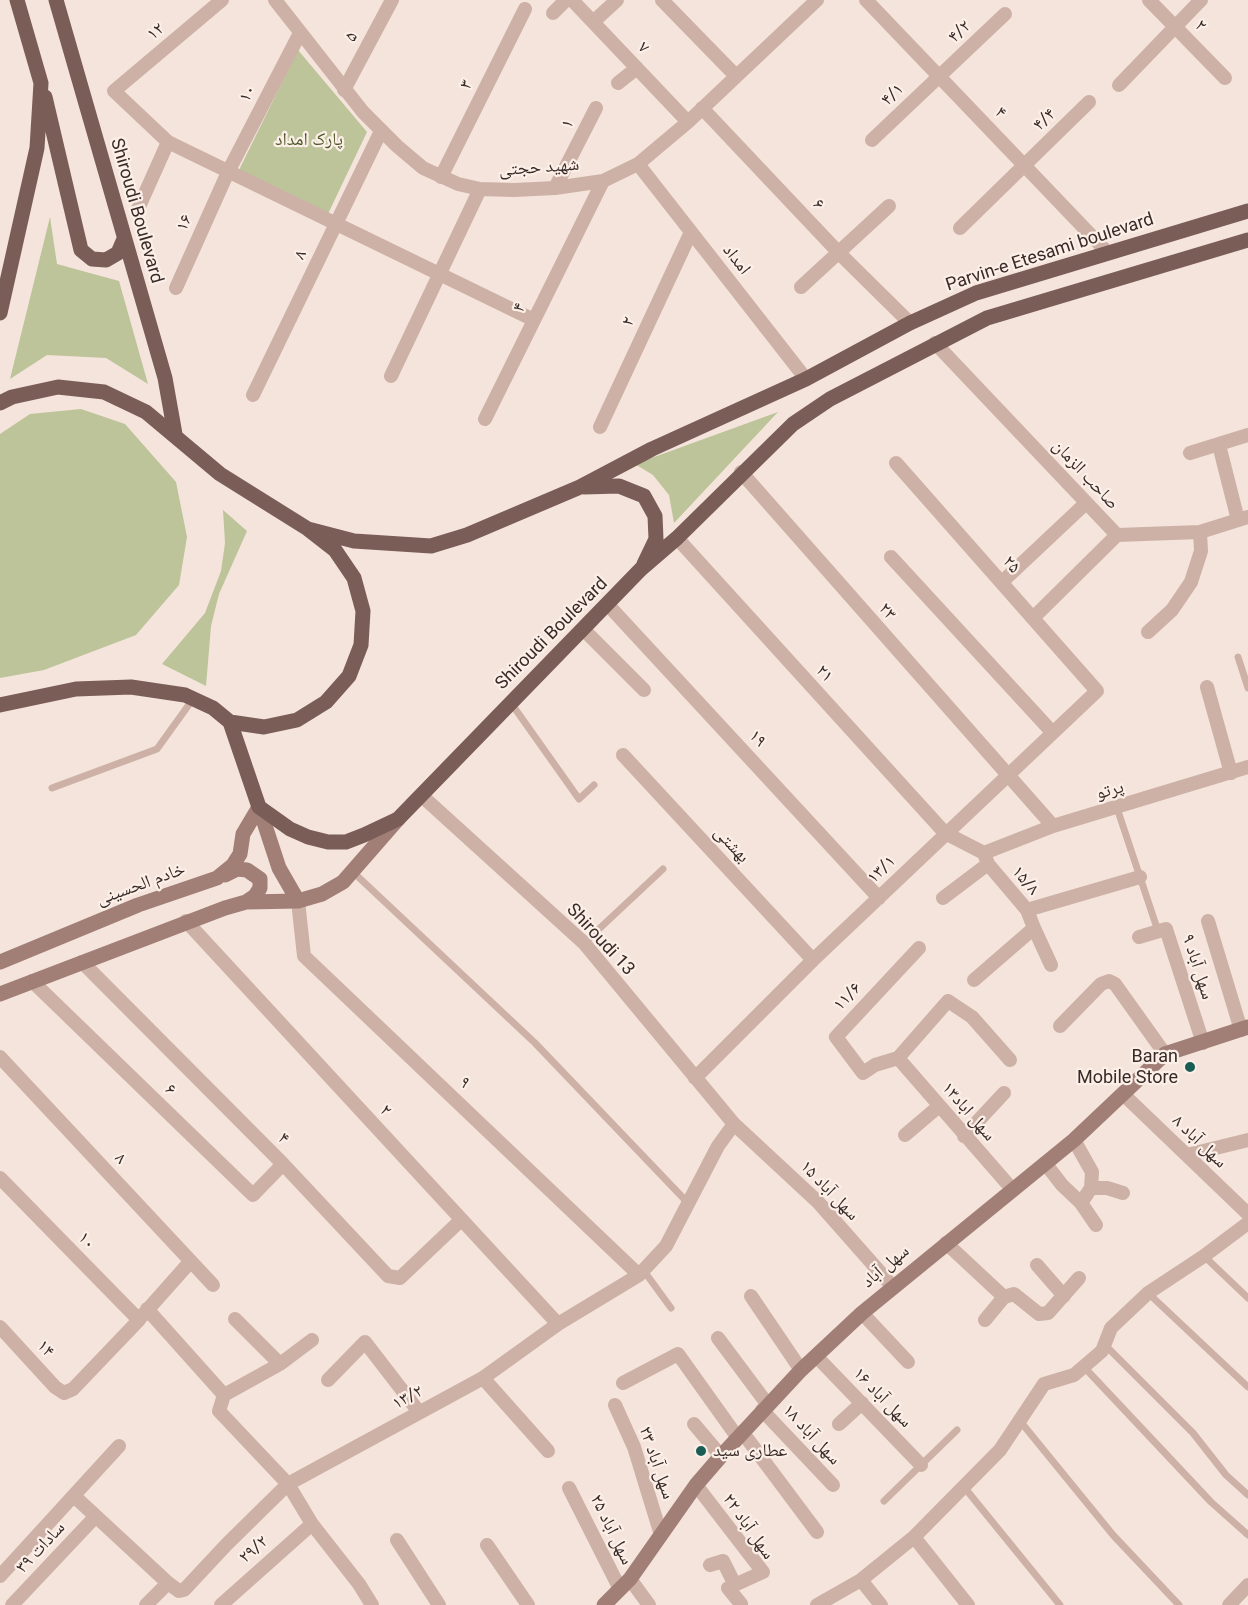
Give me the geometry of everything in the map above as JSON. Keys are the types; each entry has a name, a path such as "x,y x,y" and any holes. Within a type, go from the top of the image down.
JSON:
{"main road":[{"path":"16,0 41,83 81,250 92,259 106,260 118,253 124,239"},
{"name":"Shiroudi Boulevard","path":"56,0 165,378 175,434"},
{"path":"0,313 36,148 41,83"},
{"name":"Parvin-e Etesami boulevard","path":"806,379 910,322 976,293 1248,211"},
{"path":"1191,228 1198,255"},
{"path":"935,343 987,318 1248,240"},
{"name":"Shiroudi Boulevard","path":"259,807 290,829 328,842 345,842 398,819 583,629 609,606 641,569 677,538 741,472 793,424 830,399 935,343"},
{"path":"308,529 354,542 431,546 467,535 580,487 652,449 806,379"},
{"path":"0,403 12,397 58,387 104,392 146,412 220,474 308,529 335,550 354,578 363,611 361,645 349,676 326,702 297,720 264,727 230,722 213,708 185,695 120,688 76,689 0,705"},
{"path":"580,487 619,486 644,496 655,516 656,539 641,569"},
{"path":"230,722 279,868 298,901"},
{"name":"خادم الحسینی","path":"0,962 138,905 217,878 233,865 240,854 243,834 259,807"},
{"path":"246,902 298,901 322,894 343,882 398,819"},
{"path":"0,994 186,921 246,902 255,896 260,888 260,879 255,873 237,869 217,878"},
{"name":"سهل آباد","path":"604,1605 625,1584 696,1485 740,1435 801,1370 862,1313 1074,1140 1165,1054 1244,1029"}],"street":[{"name":"۱۲","path":"168,142 114,91 222,0"},
{"name":"شهید حجتی","path":"275,0 344,90 381,131 423,168 441,177 480,189 555,188 603,181 638,164 688,122 818,0"},
{"name":"۵","path":"344,90 392,0"},
{"path":"553,13 566,0"},
{"name":"۷","path":"572,0 688,122"},
{"path":"593,22 618,0"},
{"path":"662,0 736,76"},
{"name":"۴","path":"866,0 1108,253"},
{"name":"۲","path":"1149,0 1225,78"},
{"path":"1119,84 1201,0"},
{"name":"۳","path":"441,177 525,9"},
{"name":"۴/۲","path":"939,76 1005,14"},
{"name":"۱۰","path":"228,172 300,33"},
{"path":"618,83 637,68"},
{"name":"۴/۱","path":"872,140 939,76"},
{"name":"۴/۴","path":"960,228 1089,102"},
{"name":"۱","path":"555,188 596,108"},
{"name":"۶","path":"702,108 838,253 910,322"},
{"name":"۸","path":"253,395 381,131"},
{"path":"138,210 168,142 534,320"},
{"name":"امداد","path":"638,164 806,379"},
{"name":"۱۶","path":"176,288 228,172"},
{"name":"۴","path":"485,419 603,181"},
{"path":"391,376 480,189"},
{"path":"801,287 889,206"},
{"name":"۲","path":"600,427 691,232"},
{"name":"صاحب الزمان","path":"935,343 1117,535 1200,532 1243,518"},
{"path":"1190,453 1248,435"},
{"path":"1219,445 1243,518"},
{"name":"۲۵","path":"896,463 1097,691"},
{"name":"۲۳","path":"741,472 1053,826"},
{"path":"1002,582 1086,503"},
{"path":"1148,632 1172,610 1191,582 1201,551 1200,532"},
{"path":"1033,618 1117,535"},
{"name":"۲۱","path":"677,538 945,833"},
{"path":"891,557 1052,732"},
{"name":"۱۹","path":"609,606 879,898"},
{"path":"583,629 644,690"},
{"path":"1207,687 1231,773"},
{"name":"۱۳/۱","path":"695,1078 813,960 1097,691"},
{"name":"بهشتی","path":"623,755 813,960"},
{"name":"پرتو","path":"943,898 986,858 1053,826 1248,767"},
{"name":"Shiroudi 13","path":"422,796 584,943 734,1124"},
{"path":"945,833 986,858"},
{"name":"۱۵/۸","path":"986,858 1027,910 1051,965"},
{"path":"1027,910 1140,877"},
{"name":"۹","path":"298,901 304,956 642,1273"},
{"name":"۲","path":"186,921 558,1323"},
{"path":"1208,921 1244,1029"},
{"path":"974,980 1034,928"},
{"name":"سهل آباد ۹","path":"1139,937 1166,929 1203,1043"},
{"name":"۱۱/۶","path":"898,1058 875,1065 863,1073 836,1037 919,948"},
{"name":"۴","path":"82,962 283,1164 388,1276 400,1278 461,1220"},
{"name":"۶","path":"32,981 252,1195 283,1164"},
{"path":"1060,1026 1101,984 1109,981 1115,984 1165,1054"},
{"path":"898,1058 948,1001 972,1017 1010,1060"},
{"name":"۸","path":"0,1057 213,1285"},
{"name":"سهل اباد۱۳","path":"898,1058 938,1107 1012,1189"},
{"path":"964,1136 1004,1093"},
{"name":"سهل آباد ۸","path":"1124,1095 1248,1214"},
{"path":"905,1135 938,1107"},
{"name":"۱۳/۲","path":"168,1583 179,1591 189,1587 227,1544 288,1484 483,1378 558,1323 642,1273 666,1246 718,1146 734,1124"},
{"name":"سهل آباد ۱۵","path":"734,1124 818,1202 893,1287"},
{"path":"1074,1140 1092,1172 1091,1188 1081,1203"},
{"path":"1187,1155 1248,1140"},
{"path":"1045,1163 1062,1185 1081,1203 1096,1225"},
{"name":"۱۰","path":"0,1178 139,1319 224,1395"},
{"path":"1091,1188 1107,1188 1123,1193"},
{"path":"817,1605 861,1580 914,1537 1000,1450 1044,1384 1074,1375 1102,1351 1111,1328 1149,1293 1248,1223"},
{"path":"946,1243 1004,1297"},
{"path":"139,1319 190,1262"},
{"path":"1037,1265 1064,1296"},
{"path":"985,1320 1004,1297 1014,1294 1043,1315 1064,1296 1079,1278"},
{"path":"751,1296 801,1370"},
{"path":"862,1313 908,1362"},
{"name":"۱۴","path":"0,1327 55,1387 64,1393 74,1389 139,1319"},
{"path":"235,1319 280,1364"},
{"name":"سهل آباد ۱۸","path":"718,1338 765,1407 833,1485"},
{"path":"312,1340 280,1364 224,1395 219,1412 288,1484 312,1524 359,1584 372,1605"},
{"path":"328,1380 365,1342 419,1412"},
{"path":"623,1383 678,1354 817,1532"},
{"name":"سهل آباد ۱۶","path":"816,1356 921,1465"},
{"path":"483,1378 548,1451"},
{"path":"839,1424 862,1403"},
{"name":"سهل آباد ۲۳","path":"615,1405 634,1447 661,1535"},
{"path":"694,1424 722,1456"},
{"path":"0,1576 119,1446"},
{"name":"سهل آباد ۲۲","path":"696,1485 763,1572 735,1585"},
{"name":"سهل آباد ۲۵","path":"569,1488 625,1584 649,1605"},
{"path":"74,1496 168,1583 146,1605"},
{"name":"سادات ۳۹","path":"12,1605 96,1516"},
{"name":"۲۹/۲","path":"221,1605 312,1524"},
{"path":"914,1537 968,1605"},
{"path":"397,1540 440,1605"},
{"path":"487,1545 528,1605"},
{"path":"710,1564 723,1561 735,1585 728,1588 741,1604"},
{"path":"861,1580 881,1605"},
{"path":"1229,1605 1248,1585"}],"lane":[{"path":"1239,657 1248,688"},
{"path":"52,788 157,749 193,699"},
{"path":"511,703 579,799 594,785"},
{"path":"1117,808 1158,931"},
{"path":"584,943 663,869"},
{"path":"352,871 535,1042 688,1203"},
{"path":"1204,1256 1248,1298"},
{"path":"642,1273 671,1308"},
{"path":"1149,1293 1248,1387"},
{"path":"1105,1345 1193,1433 1226,1475 1248,1495"},
{"path":"1084,1367 1211,1502 1248,1535"},
{"path":"1019,1420 1113,1535 1179,1605"},
{"path":"884,1501 957,1430"},
{"path":"964,1487 1060,1605"}],"green space":[{"name":"پارک امداد","path":"298,50 367,132 327,216 238,172"},
{"path":"50,217 57,264 119,281 148,384 106,358 47,355 10,379"},
{"path":"81,409 125,424 176,482 187,537 179,585 136,635 44,670 0,678 0,434 30,414"},
{"path":"778,412 674,523 669,495 653,475 635,464"},
{"path":"223,510 247,531 219,594 211,626 206,686 162,664 205,613 221,571 225,543"}],"place":[{"name":"Baran Mobile Store","path":"1190,1067"},
{"name":"عطاری سید","path":"701,1451"}]}
